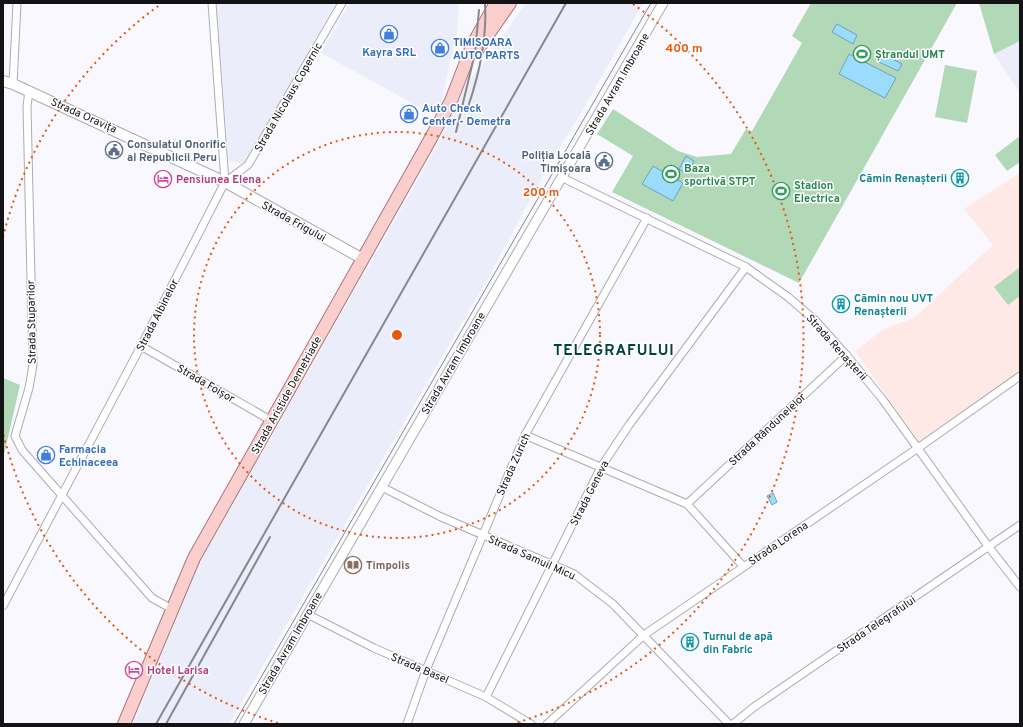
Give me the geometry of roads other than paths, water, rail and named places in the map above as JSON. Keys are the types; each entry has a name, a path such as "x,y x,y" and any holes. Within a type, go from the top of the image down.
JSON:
{"main road":[{"name":"Strada Aristide Demetriade","path":"124,724 194,558 441,119 462,73 473,44 496,3"},
{"name":"Strada Aristide Demetriade","path":"462,73 510,3"},
{"name":"Strada Oravița","path":"3,81 29,90 225,182"},
{"name":"Strada Frigului","path":"225,182 363,259"}],"street":[{"path":"13,84 16,3"},
{"path":"212,3 225,182"},
{"name":"Strada Nicolaus Copernic","path":"225,182 248,165 342,3"},
{"name":"Strada Avram Imbroane","path":"244,724 663,3"},
{"name":"Strada Stuparilor","path":"29,90 27,107 33,365 29,388 15,436 22,450 152,598 172,609"},
{"name":"Strada Renașterii","path":"562,178 746,267 788,297 816,321 847,355 883,400 988,546 1020,587"},
{"name":"Strada Albinelor","path":"3,606 141,346 225,182"},
{"name":"Strada Zurich","path":"407,724 426,670 525,435 646,218"},
{"name":"Strada Geneva","path":"486,697 601,466 629,425 746,267"},
{"name":"Strada Foișor","path":"141,346 272,421"},
{"name":"Strada Rândunelelor","path":"687,504 847,355"},
{"name":"Strada Lorena","path":"547,724 644,635 918,448 1020,376"},
{"path":"525,435 601,466 687,504 743,566"},
{"name":"Strada Samuil Micu","path":"382,487 482,536 574,574 613,604 729,724"},
{"name":"Strada Telegrafului","path":"733,724 754,707 1020,525"},
{"name":"Strada Basel","path":"307,614 374,648 486,697 531,724"}],"water":[{"path":"837,24 857,35 853,44 832,32"},
{"path":"849,54 896,78 885,98 839,74"},
{"path":"883,54 902,64 898,71 879,62"},
{"path":"686,156 694,161 687,174 679,169"},
{"path":"653,166 683,183 673,201 642,184"},
{"path":"773,493 777,502 772,505 767,496"}],"tram line":[{"path":"234,724 651,3"}],"railway":[{"path":"156,724 566,3"},
{"path":"468,107 476,82 481,56 485,30 485,4"},
{"path":"456,132 475,53 479,10"},
{"path":"166,724 270,537"}],"place":[{"name":"Kayra SRL","path":"389,34"},
{"name":"TIMISOARA AUTO PARTS","path":"440,48"},
{"name":"Ștrandul UMT","path":"862,54"},
{"name":"Auto Check Center - Demetra","path":"409,114"},
{"name":"Consulatul Onorific al Republicii Peru","path":"114,150"},
{"name":"Poliția Locală Timișoara","path":"604,161"},
{"name":"Baza sportivă STPT","path":"671,174"},
{"name":"Cămin Renașterii","path":"960,178"},
{"name":"Pensiunea Elena","path":"163,179"},
{"name":"Stadion Electrica","path":"781,191"},
{"name":"Cămin nou UVT Renașterii","path":"841,304"},
{"name":"Farmacia Echinaceea","path":"46,455"},
{"name":"Timpolis","path":"353,565"},
{"name":"Turnul de apă din Fabric","path":"690,642"},
{"name":"Hotel Larisa","path":"134,670"}],"district":[{"name":"TELEGRAFULUI","path":"614,350"}]}
